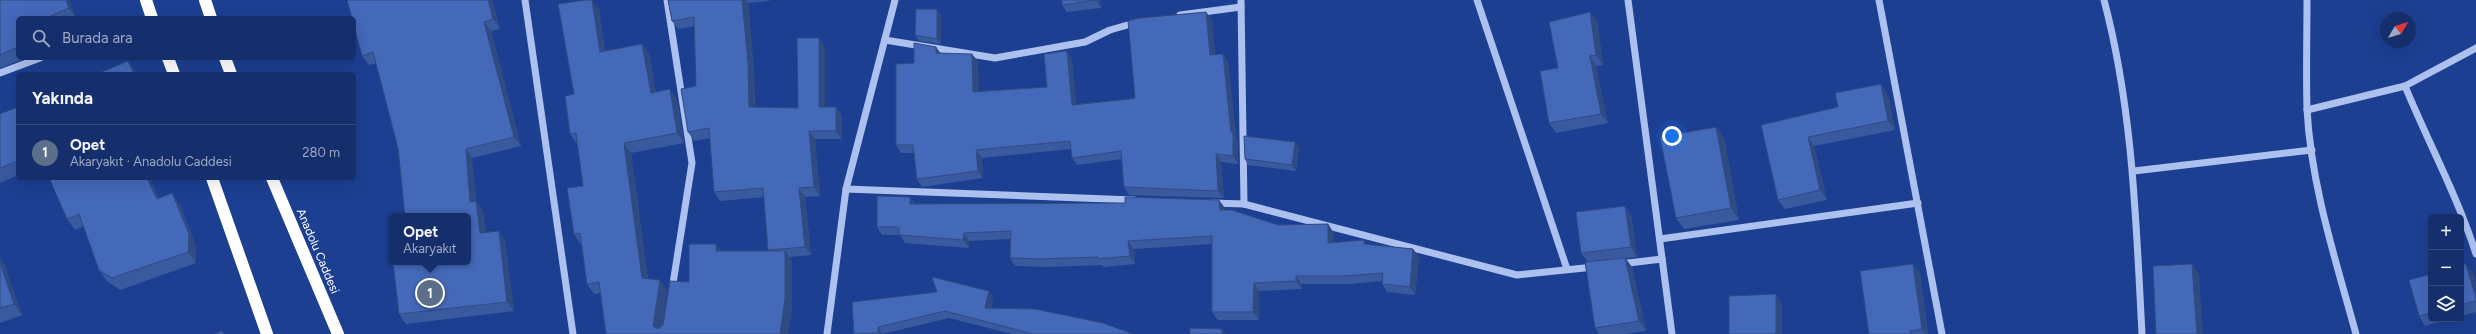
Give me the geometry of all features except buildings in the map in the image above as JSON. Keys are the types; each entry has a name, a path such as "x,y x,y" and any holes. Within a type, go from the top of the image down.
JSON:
{"highway":[{"path":"146,0 150,16"},
{"path":"205,0 210,16"},
{"path":"169,60 173,72"},
{"path":"226,60 230,72"},
{"path":"213,180 267,334"},
{"name":"Anadolu Caddesi","path":"273,180 338,334"}],"street":[{"path":"525,0 573,334"},
{"path":"667,0 692,163 671,295"},
{"path":"827,334 846,189 895,0"},
{"path":"1476,0 1568,270"},
{"path":"1628,0 1672,334"},
{"path":"1879,0 1942,334"},
{"path":"2104,0 2115,42 2134,171 2142,334"},
{"path":"2307,0 2308,110 2312,150 2321,203 2356,334"},
{"path":"1170,16 1241,3 1244,204"},
{"path":"885,40 978,57 995,58 1086,42 1110,30 1147,20"},
{"path":"2308,110 2405,86 2476,48"},
{"path":"0,73 35,60"},
{"path":"2405,86 2420,123 2448,178 2476,254"},
{"path":"2134,171 2312,150"},
{"path":"846,189 1140,200"},
{"path":"1204,202 1244,204 1517,275 1599,266"},
{"path":"1660,238 1918,203"},
{"path":"1615,264 1662,259"}],"place":[{"name":"Opet","path":"430,293"}]}
